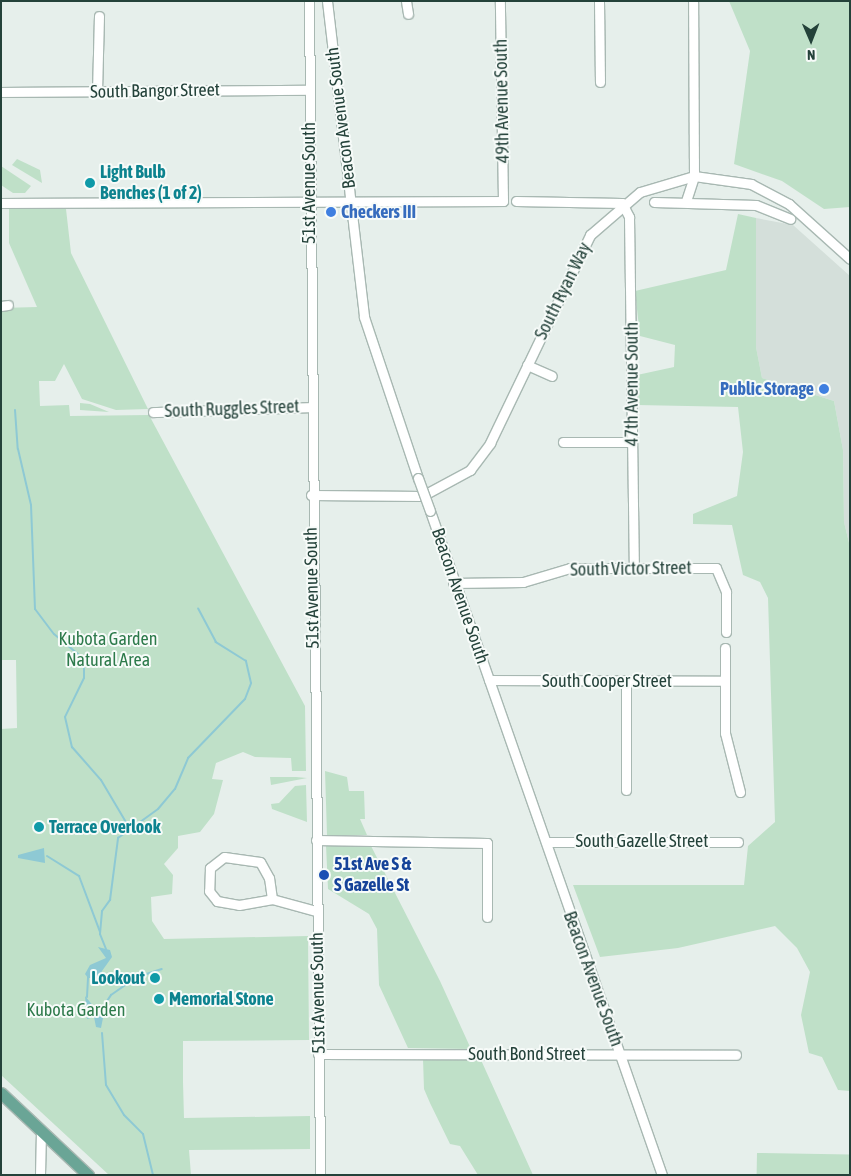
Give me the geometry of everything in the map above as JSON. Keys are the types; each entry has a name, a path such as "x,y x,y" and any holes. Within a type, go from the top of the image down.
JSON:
{"main road":[{"path":"1,1093 88,1175"}],"street":[{"path":"406,1 408,14"},
{"name":"49th Avenue South","path":"351,199 503,201 500,1"},
{"path":"599,1 600,82"},
{"path":"686,201 694,176 692,1"},
{"path":"309,4 327,3"},
{"name":"Beacon Avenue South","path":"327,3 364,317 453,583 489,680 662,1175"},
{"name":"51st Avenue South","path":"309,4 310,407 320,1175"},
{"path":"98,92 99,16"},
{"name":"South Bangor Street","path":"1,92 309,90"},
{"name":"South Ryan Way","path":"311,495 408,498 453,482 487,448 580,252 622,203 656,185 694,176 738,180 765,190 789,204 850,259"},
{"path":"1,203 351,199"},
{"path":"516,201 622,203"},
{"path":"654,202 686,201 756,206 790,219"},
{"name":"47th Avenue South","path":"622,203 631,234 634,568"},
{"path":"527,365 552,376"},
{"name":"South Ruggles Street","path":"153,412 310,407"},
{"path":"563,442 632,442"},
{"name":"South Victor Street","path":"453,583 522,582 570,568 720,570 726,592 726,632"},
{"path":"726,648 725,733 740,792"},
{"name":"South Cooper Street","path":"489,680 725,681"},
{"path":"626,681 626,790"},
{"path":"316,840 487,843 487,917"},
{"name":"South Gazelle Street","path":"546,842 738,842"},
{"path":"272,899 269,878 260,862 224,857 210,868 208,885 213,899 239,905 272,899 316,911"},
{"name":"South Bond Street","path":"318,1054 736,1055"},
{"path":"40,1175 41,1130"}],"shaded area":[{"name":"Public Storage","path":"756,218 793,225 850,276 850,547 844,522 843,450 834,401 762,378 756,347"}],"green space":[{"path":"729,1 850,1 850,207 824,209 782,181 734,164 750,51"},
{"path":"17,159 40,170 42,183 12,165"},
{"path":"1,166 31,186 25,193 13,193 1,185"},
{"path":"9,209 66,209 71,253 148,409 116,410 82,399 64,364 55,381 39,381 40,406 69,405 70,416 149,415 305,706 306,771 292,771 291,758 255,757 243,752 216,763 212,779 223,780 214,814 200,832 178,836 178,848 164,864 173,875 172,894 151,897 152,921 164,939 308,936 309,1040 183,1041 183,1082 184,1118 310,1116 310,1149 189,1150 191,1175 109,1175 1,1075 1,729 17,728 16,660 1,660 1,308 37,307 9,243"},
{"path":"738,214 756,218 756,347 762,378 834,401 843,450 844,522 850,547 850,1091 838,1090 822,1057 809,1053 801,1015 810,972 797,948 775,926 678,948 600,957 573,885 744,885 748,846 775,822 768,598 760,582 743,575 732,525 693,524 693,514 737,496 743,452 738,407 637,405 637,375 674,367 675,345 640,336 635,291 726,270"},
{"path":"80,403 90,404 109,412 80,410"},
{"path":"325,771 347,777 349,791 364,791 365,819 360,819 367,835 327,835"},
{"path":"270,777 296,777 307,778 271,785"},
{"path":"306,785 307,822 272,809 271,804 279,803 295,786"},
{"path":"370,844 440,981 471,1049 408,1048 379,985 377,929 369,914 328,889 326,845"},
{"path":"423,1059 481,1060 533,1175 478,1175 460,1146 450,1144 430,1103 424,1089"},
{"path":"757,1153 850,1155 850,1175 757,1175"}],"water":[{"path":"44,848 45,863 18,858 18,855"},
{"path":"98,947 110,950 112,957 97,978 88,978 85,974 90,965 106,958"},
{"path":"85,996 103,1018 101,1028 96,1027 94,1017 87,1019"}],"waterway":[{"path":"15,410 18,449 31,505 35,609 54,634 84,659 84,678 65,717 72,747 101,780 130,829"},
{"path":"106,949 100,934 102,911 110,900 118,838 158,809 175,789 188,758 245,699 251,683 246,661 216,642 198,608"},
{"path":"47,856 79,876 100,932"},
{"path":"98,1015 111,995 137,977 162,969"},
{"path":"87,997 88,977"},
{"path":"102,1033 106,1085 124,1115 143,1134 153,1175"}],"place":[{"name":"Light Bulb Benches (1 of 2)","path":"90,183"},
{"name":"Checkers III","path":"331,212"},
{"name":"Public Storage","path":"824,389"},
{"name":"Terrace Overlook","path":"39,827"},
{"name":"51st Ave S & S Gazelle St","path":"324,875"},
{"name":"Lookout","path":"155,978"},
{"name":"Memorial Stone","path":"159,999"}],"park label":[{"name":"Kubota Garden Natural Area","path":"108,650"},
{"name":"Kubota Garden","path":"76,1010"}]}
